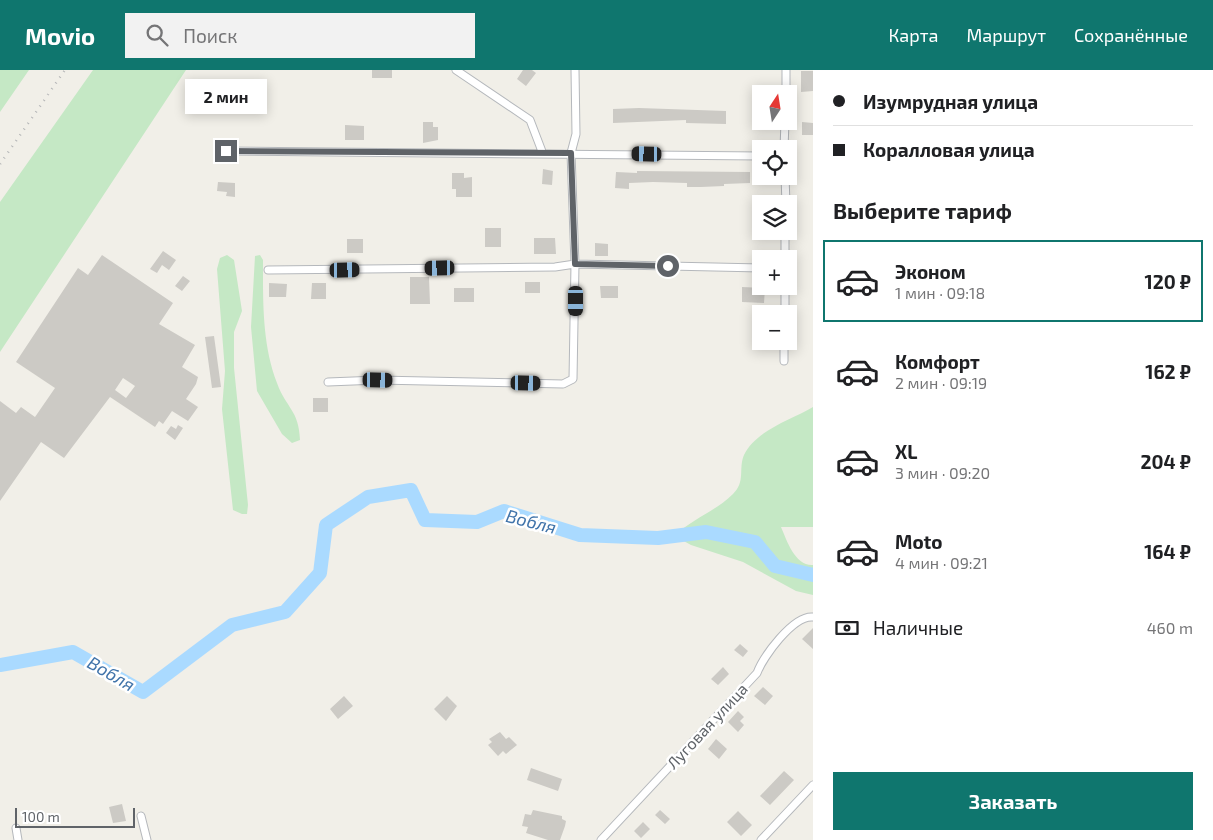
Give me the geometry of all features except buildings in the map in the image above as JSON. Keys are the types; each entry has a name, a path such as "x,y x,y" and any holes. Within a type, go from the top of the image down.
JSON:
{"street":[{"path":"456,70 530,120 543,154"},
{"path":"328,382 378,380 562,384 573,379 575,264 571,153 576,134 575,70"},
{"path":"786,70 786,85"},
{"path":"226,151 752,156"},
{"path":"268,270 555,267 575,264 752,268"},
{"path":"784,350 784,362"},
{"name":"Луговая улица","path":"601,840 757,673 762,660 790,627 809,617 813,617"},
{"path":"762,840 813,786"},
{"path":"141,816 146,840"},
{"path":"16,828 18,840"}],"green space":[{"path":"0,70 29,70 0,112"},
{"path":"93,70 186,70 0,352 0,202"},
{"path":"227,255 234,260 242,311 234,332 234,368 248,505 247,514 233,510 222,409 225,371 217,269 220,258"},
{"path":"260,255 263,260 264,322 268,353 277,383 295,415 299,430 300,440 292,443 282,434 257,391 251,327 255,256"},
{"path":"813,407 813,527 781,527 792,552 801,561 813,565 813,595 796,591 743,562 691,545 676,535 733,494 741,480 744,455 757,439 775,426"}],"waterway":[{"name":"Вобля","path":"0,665 73,652 143,692 232,625 285,612 320,573 326,525 368,497 411,490 425,520 477,522 504,511 580,535 658,538 706,532 755,542 775,566 813,575"}],"railway":[{"path":"0,164 65,70"}],"route":[{"path":"226,151 571,153 575,264 668,266"}]}
